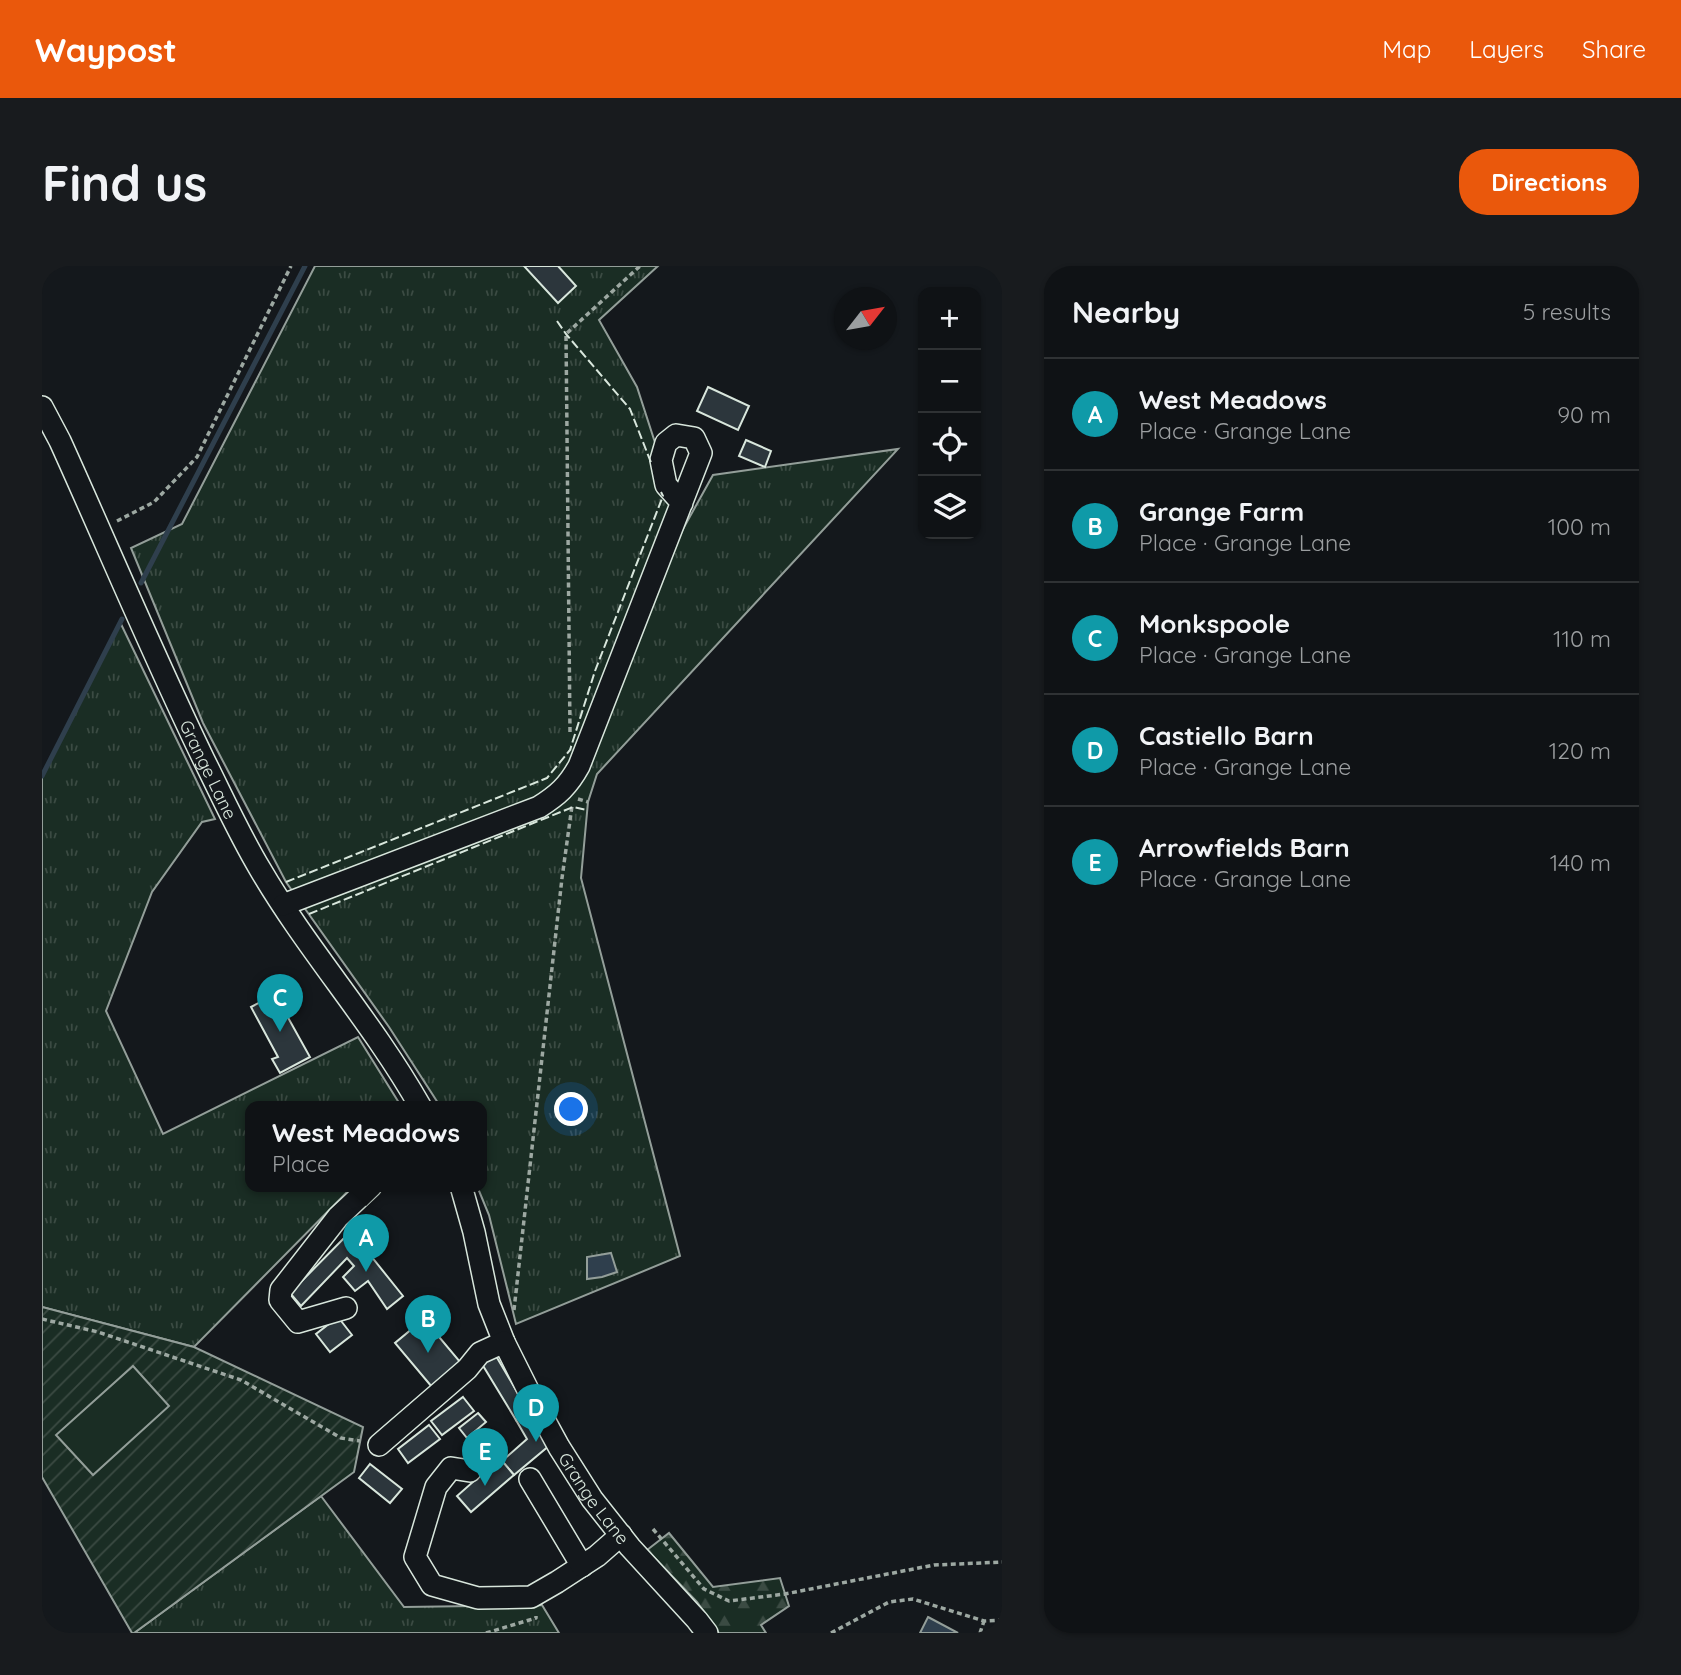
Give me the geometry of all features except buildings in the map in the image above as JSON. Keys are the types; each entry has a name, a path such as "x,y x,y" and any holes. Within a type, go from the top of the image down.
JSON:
{"street":[{"name":"Grange Lane","path":"42,407 60,441 180,711 259,868 376,1034 417,1101"},
{"path":"283,905 539,807 556,796 571,781 682,503"},
{"path":"346,1308 298,1322 279,1300 281,1290 338,1217 365,1192"},
{"name":"Grange Lane","path":"463,1192 489,1304 504,1342 559,1447 592,1499 707,1633"},
{"path":"379,1445 467,1369 480,1353 504,1342"},
{"path":"470,1471 452,1468 436,1487 415,1558 432,1585 478,1598 531,1597 597,1556 621,1535"},
{"path":"530,1479 582,1566"}],"path":[{"path":"100,530 154,502 197,457 291,266"},
{"path":"42,1319 98,1332 241,1380 341,1438 379,1445"},
{"path":"653,1530 704,1589 729,1601 785,1594 934,1565 1002,1562"},
{"path":"831,1633 889,1602 914,1599 984,1621 1002,1620"},
{"path":"980,1633 984,1621"}],"green space":[{"path":"315,266 658,266 599,320 637,387 683,529 713,475 898,449 597,774 588,802 581,878 680,1256 516,1324 489,1215 479,1192 487,1192 487,1101 437,1101 389,1027 286,882 203,723 131,548 182,524"},
{"path":"120,622 215,819 202,822 152,892 106,1011 163,1134 358,1037 398,1101 245,1101 245,1192 347,1192 194,1347 42,1307 42,776"},
{"path":"42,1307 194,1347 363,1427 354,1472 132,1633 42,1477"},
{"path":"133,1366 169,1406 93,1475 56,1435"},
{"path":"321,1496 404,1607 542,1605 559,1633 134,1633"},
{"path":"669,1533 713,1587 780,1578 789,1606 761,1625 766,1633 719,1633 697,1602 647,1550"}],"water":[{"path":"611,1253 617,1272 587,1279 587,1257"},
{"path":"928,1617 958,1633 920,1633"}],"waterway":[{"path":"141,583 305,266"},
{"path":"42,776 122,619"}],"fence":[{"path":"557,321 630,409 652,465"},
{"path":"286,882 547,778 570,750 595,671 663,496 661,492"},
{"path":"309,914 573,807 587,810"}],"place":[{"name":"Monkspoole","path":"280,1032"},
{"name":"West Meadows","path":"366,1272"},
{"name":"Grange Farm","path":"428,1353"},
{"name":"Castiello Barn","path":"536,1442"},
{"name":"Arrowfields Barn","path":"485,1486"}]}
